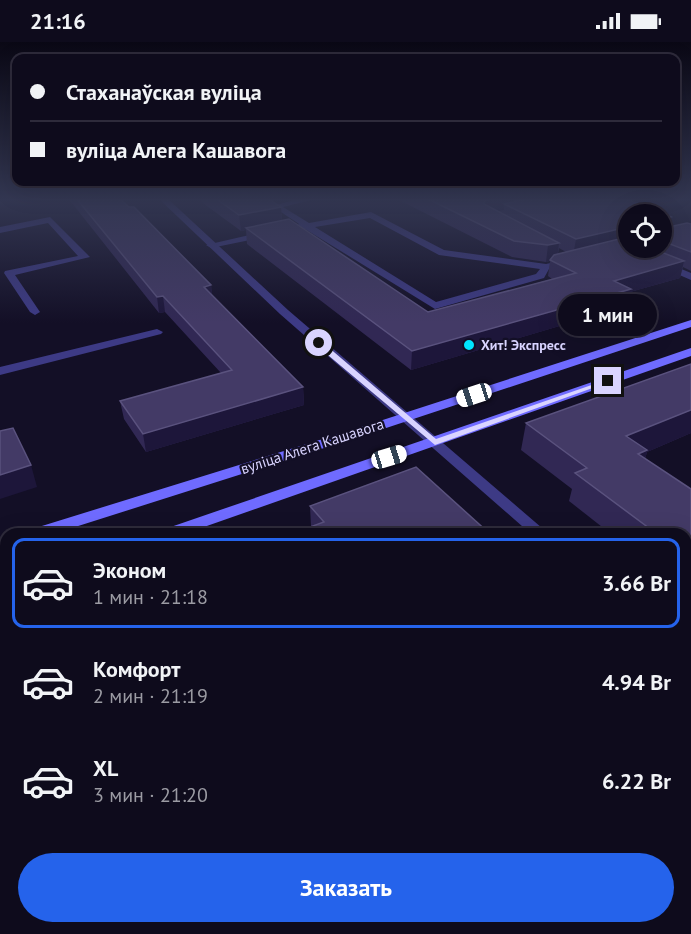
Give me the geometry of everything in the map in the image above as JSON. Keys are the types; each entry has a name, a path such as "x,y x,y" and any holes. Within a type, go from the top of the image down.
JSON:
{"main road":[{"name":"вуліца Алега Кашавога","path":"54,528 691,323"},
{"path":"185,528 691,352"}],"street":[{"path":"35,312 9,273 85,257 69,240"},
{"path":"205,240 404,417 534,528"},
{"path":"211,245 237,240"},
{"path":"329,240 435,306 540,276 546,267"},
{"path":"417,240 442,253 546,267 578,260 557,253"},
{"path":"658,262 691,277"},
{"path":"0,371 157,332"}],"building":[{"path":"110,240 166,240 211,285 204,287 303,387 143,434 120,401 232,370 163,296 157,297"},
{"path":"262,240 320,240 428,312 576,273 550,260 554,255 616,240 618,258 672,256 684,261 614,281 631,289 412,351"},
{"path":"511,240 553,240 559,243 548,245"},
{"path":"672,240 691,240 691,252 672,245"},
{"path":"691,364 691,410 626,436 647,450 638,454 691,489 691,528 649,528 575,473 587,468 526,423"},
{"path":"13,428 31,465 0,475 0,431"},
{"path":"416,467 483,528 308,528 324,522 310,506"}],"place":[{"name":"Хит! Экспресс","path":"469,345"}],"route":[{"path":"319,343 435,442 608,381"}]}
